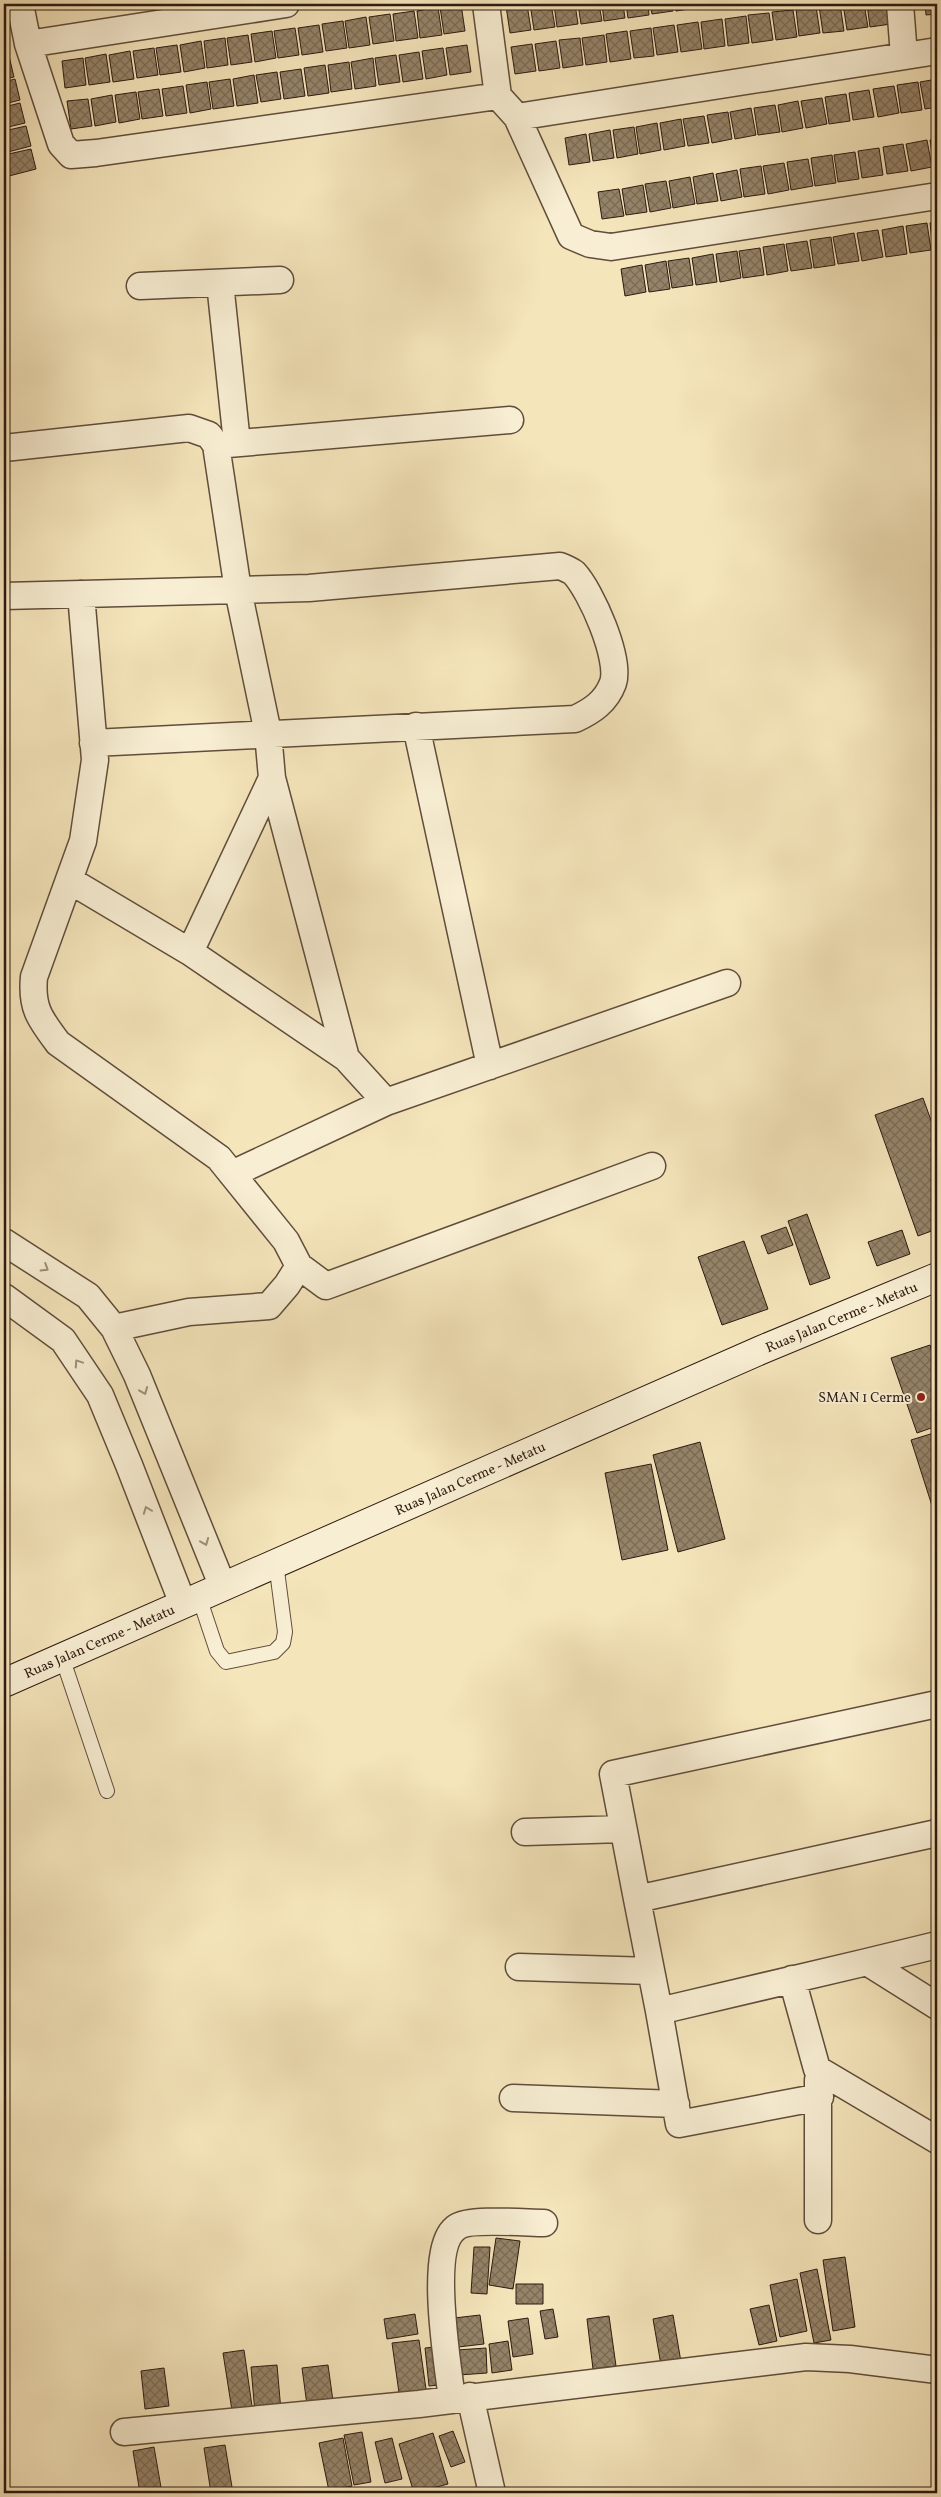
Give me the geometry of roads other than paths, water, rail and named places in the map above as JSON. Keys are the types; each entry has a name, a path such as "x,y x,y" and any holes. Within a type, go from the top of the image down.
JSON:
{"main road":[{"name":"Ruas Jalan Cerme - Metatu","path":"4,1683 762,1350 937,1277"}],"street":[{"path":"20,4 28,44 61,144 71,155 498,96"},
{"path":"28,44 286,4"},
{"path":"486,4 498,96 517,117 571,236 590,244 611,247 937,196"},
{"path":"900,4 904,56"},
{"path":"517,117 937,52"},
{"path":"140,286 280,280"},
{"path":"220,283 226,444 238,590 268,733 272,778 346,1058"},
{"path":"4,448 189,428 209,435 226,444 510,420"},
{"path":"4,596 309,588 560,566 572,572 586,588 606,636 615,666 613,682 604,699 592,712 575,719 94,743"},
{"path":"81,594 95,760 83,841 34,977 32,995 38,1017 58,1042 219,1158 286,1241 299,1266 326,1286 652,1166"},
{"path":"416,726 490,1066"},
{"path":"190,952 272,778"},
{"path":"69,880 190,952 346,1058 386,1102"},
{"path":"232,1174 386,1102 727,983"},
{"path":"4,1242 88,1296 114,1328 137,1375 202,1596"},
{"path":"114,1328 189,1312 270,1306 299,1266"},
{"path":"4,1297 63,1340 100,1396 129,1465 202,1596"},
{"path":"820,2097 679,2124 613,1774 937,1704"},
{"path":"525,1832 623,1829"},
{"path":"637,1900 937,1833"},
{"path":"659,2011 937,1945"},
{"path":"867,1962 937,2006"},
{"path":"519,1967 651,1971"},
{"path":"792,1979 817,2069 820,2097 818,2220"},
{"path":"817,2069 937,2140"},
{"path":"513,2098 676,2104"},
{"path":"492,2493 461,2397 440,2300 443,2257 449,2235 457,2226 479,2222 544,2223"},
{"path":"124,2432 461,2397 806,2357 850,2359 937,2370"}],"lane":[{"path":"202,1596 216,1651 226,1662 274,1652 282,1643 285,1632 276,1563"},
{"path":"62,1658 107,1791"}],"place":[{"name":"SMAN 1 Cerme","path":"921,1397"}]}
